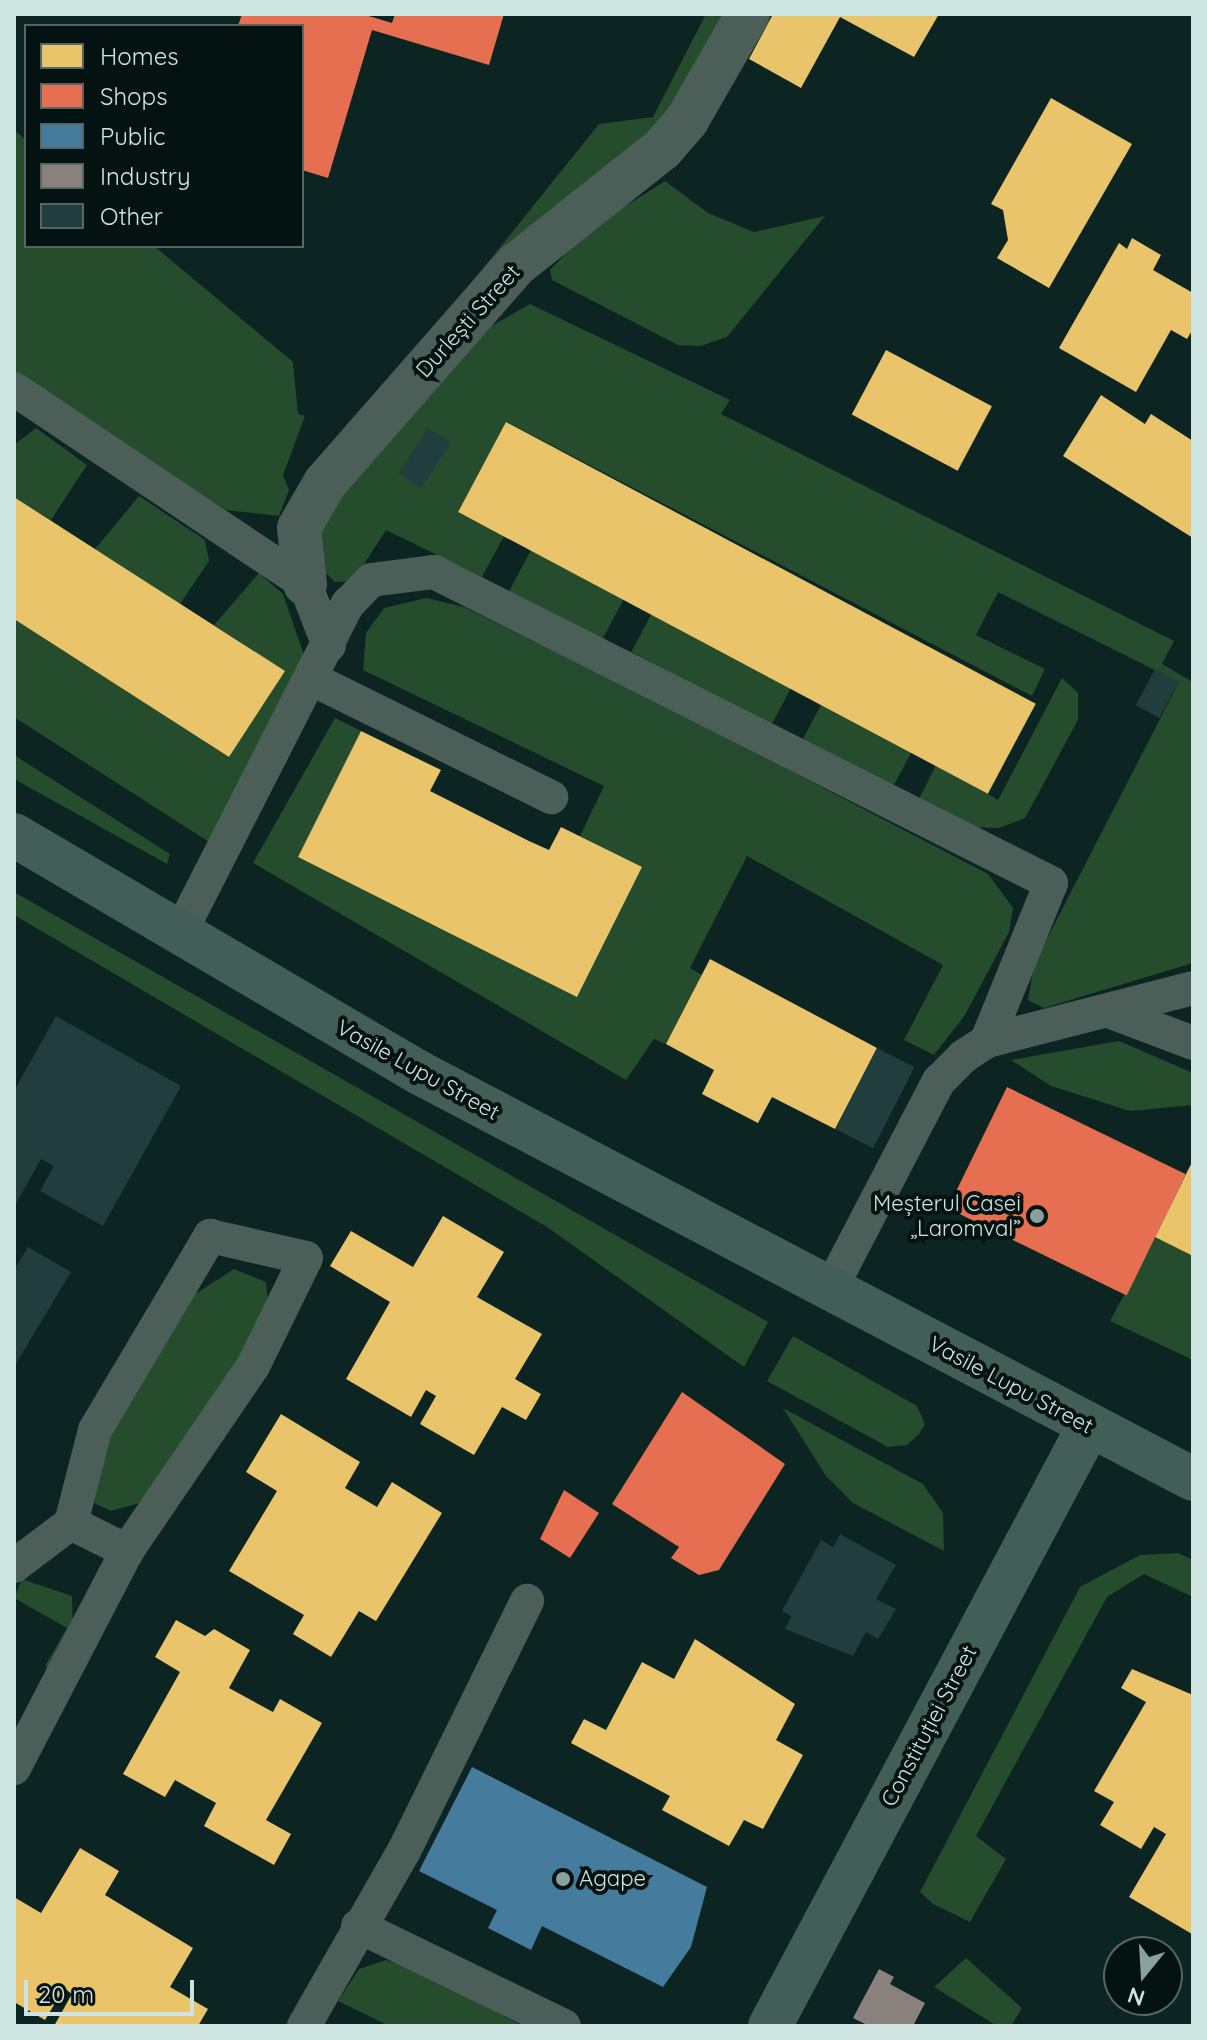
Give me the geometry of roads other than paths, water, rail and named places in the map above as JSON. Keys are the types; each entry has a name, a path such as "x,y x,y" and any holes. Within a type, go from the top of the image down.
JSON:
{"main road":[{"name":"Vasile Lupu Street","path":"14,835 179,935 418,1072 1193,1479"},
{"name":"Constituției Street","path":"770,2026 1089,1426"}],"street":[{"name":"Durlești Street","path":"305,584 299,528 325,483 517,264 662,149 687,120 748,14"}],"lane":[{"path":"14,389 305,584 329,646"},
{"path":"179,935 348,604 371,580 434,572 1051,883 987,1041"},
{"path":"312,679 551,797"},
{"path":"830,1290 939,1081 987,1041 1114,1013 1193,988"},
{"path":"1114,1013 1193,1043"},
{"path":"14,1566 71,1523 95,1430 210,1236 306,1258 253,1366 127,1551 14,1768"},
{"path":"71,1523 127,1551"},
{"path":"304,2026 443,1775 527,1601"},
{"path":"358,1926 564,2026"}],"place":[{"name":"Meșterul Casei „Laromval”","path":"1037,1216"},
{"name":"Agape","path":"563,1879"}]}
